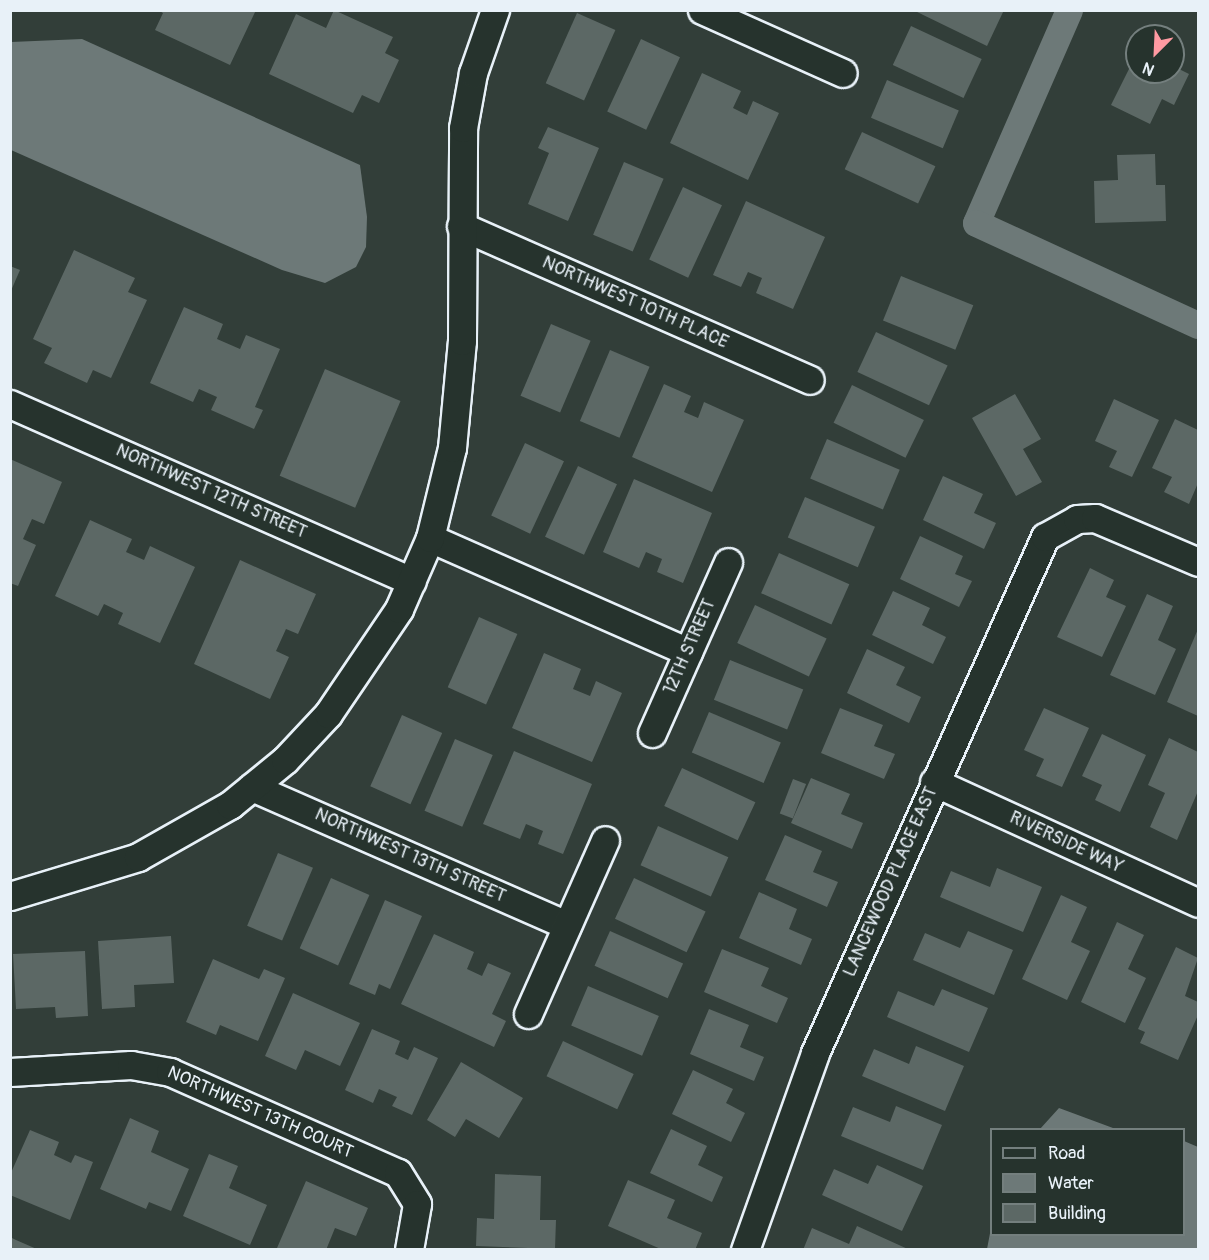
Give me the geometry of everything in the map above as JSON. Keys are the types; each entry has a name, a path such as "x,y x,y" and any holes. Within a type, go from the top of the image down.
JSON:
{"street":[{"path":"10,896 138,857 252,787 328,714 367,663 412,581 430,538 457,406 463,128 473,73 495,10"},
{"path":"702,10 843,73"},
{"name":"NORTHWEST 10TH PLACE","path":"461,226 810,380"},
{"name":"NORTHWEST 12TH STREET","path":"10,404 412,581"},
{"name":"LANCEWOOD PLACE EAST","path":"746,1250 815,1053 1036,552 1059,526 1077,519 1103,521 1198,562"},
{"path":"430,538 688,652"},
{"name":"12TH STREET","path":"652,733 728,562"},
{"name":"RIVERSIDE WAY","path":"934,782 1198,903"},
{"name":"NORTHWEST 13TH STREET","path":"252,787 567,925"},
{"path":"528,1014 605,840"},
{"name":"NORTHWEST 13TH COURT","path":"10,1072 131,1065 170,1072 398,1173 417,1204 409,1250"}],"water":[{"path":"82,39 360,165 367,217 366,247 356,267 325,283 282,270 11,150 11,42"},
{"path":"1059,1108 1113,1128 1041,1128"},
{"path":"1185,1141 1198,1147 1198,1249 987,1249 990,1233 990,1236 1185,1236"}],"building":[{"path":"158,10 256,10 230,65 155,30 163,13"},
{"path":"334,10 393,37 385,53 399,60 379,103 362,95 353,113 269,74 296,14 326,28"},
{"path":"913,10 1004,10 987,46"},
{"path":"577,13 615,30 584,100 546,83"},
{"path":"911,26 982,59 964,98 893,65"},
{"path":"641,39 680,57 646,130 607,112"},
{"path":"702,73 741,91 733,108 747,115 753,101 779,113 748,180 670,143"},
{"path":"1125,77 1125,84 1184,84 1174,105 1162,99 1150,124 1111,105"},
{"path":"887,80 959,110 943,148 871,118"},
{"path":"548,127 599,148 568,221 528,204 549,153 538,148"},
{"path":"862,132 935,166 918,203 845,169"},
{"path":"1155,154 1156,185 1165,185 1166,221 1095,223 1094,181 1118,180 1117,155"},
{"path":"624,162 664,179 633,252 593,235"},
{"path":"683,187 722,205 688,278 649,260"},
{"path":"746,201 825,237 793,309 756,293 762,278 748,272 741,287 713,275"},
{"path":"74,250 135,278 128,292 147,300 111,378 93,370 87,383 44,363 52,348 33,339"},
{"path":"10,266 20,270 10,293"},
{"path":"901,276 973,305 955,350 883,321"},
{"path":"184,307 223,324 217,339 240,349 246,335 280,349 255,407 263,410 254,429 211,410 217,397 199,389 193,402 150,383"},
{"path":"551,324 591,341 560,413 521,396"},
{"path":"876,332 948,365 929,405 857,372"},
{"path":"610,350 650,367 619,438 580,421"},
{"path":"325,369 400,401 355,508 280,476"},
{"path":"664,384 691,396 684,412 698,418 704,402 744,420 712,492 632,457"},
{"path":"852,385 924,420 905,458 834,423"},
{"path":"1015,394 1041,439 1023,449 1042,482 1016,496 972,418"},
{"path":"1114,399 1159,420 1132,477 1109,467 1117,451 1095,441"},
{"path":"1175,419 1198,430 1198,483 1189,504 1164,492 1172,477 1152,468"},
{"path":"827,439 900,470 883,509 810,479"},
{"path":"525,443 564,461 530,534 491,516"},
{"path":"10,459 62,482 44,524 32,519 23,539 36,545 18,586 10,583"},
{"path":"578,466 617,484 584,555 545,537"},
{"path":"943,476 983,494 974,513 996,523 984,549 923,520"},
{"path":"634,479 712,513 683,583 657,572 662,559 646,552 639,568 603,552"},
{"path":"805,497 875,527 858,567 788,538"},
{"path":"90,520 132,539 126,552 144,560 150,546 195,567 160,643 118,624 123,613 104,604 98,616 55,596"},
{"path":"920,536 963,556 955,574 972,581 959,607 900,579"},
{"path":"779,553 849,584 831,625 761,593"},
{"path":"240,560 316,594 298,634 286,629 276,651 289,657 270,699 194,664"},
{"path":"1090,568 1114,580 1106,597 1126,606 1102,657 1057,637"},
{"path":"893,591 930,608 922,625 946,637 933,664 872,635"},
{"path":"1147,594 1173,606 1158,640 1176,649 1155,695 1110,675"},
{"path":"755,605 827,638 809,676 737,643"},
{"path":"479,617 517,634 486,704 448,687"},
{"path":"1198,629 1198,716 1167,702"},
{"path":"867,649 905,667 896,685 921,697 909,723 847,693"},
{"path":"544,653 581,669 573,689 590,696 596,681 622,693 592,762 512,728"},
{"path":"730,660 803,690 787,729 714,700"},
{"path":"840,708 883,725 874,746 895,754 884,779 821,753"},
{"path":"1044,708 1089,728 1062,787 1036,776 1044,759 1024,750"},
{"path":"709,712 781,742 764,783 692,753"},
{"path":"402,715 442,733 410,804 370,786"},
{"path":"1102,734 1146,755 1120,812 1095,800 1102,785 1082,776"},
{"path":"1169,738 1198,752 1198,791 1177,840 1150,827 1165,793 1148,785"},
{"path":"455,739 493,755 462,827 425,811"},
{"path":"514,751 592,784 563,854 538,844 543,831 526,824 520,839 483,824"},
{"path":"682,768 755,802 738,840 664,806"},
{"path":"811,778 850,794 841,814 863,823 852,849 791,823"},
{"path":"793,779 806,784 793,819 780,814"},
{"path":"658,826 728,857 711,897 641,865"},
{"path":"785,835 822,851 813,872 838,882 827,907 765,880"},
{"path":"278,853 313,868 282,941 247,926"},
{"path":"997,868 1042,887 1023,932 940,897 951,871 990,887"},
{"path":"331,878 369,895 338,965 300,948"},
{"path":"634,878 706,911 687,952 615,919"},
{"path":"759,892 797,909 789,929 812,939 801,965 739,938"},
{"path":"1061,895 1087,907 1071,942 1090,951 1067,1000 1022,979"},
{"path":"385,900 422,916 390,989 379,984 375,995 349,984"},
{"path":"1117,922 1144,935 1128,969 1146,978 1125,1023 1081,1002"},
{"path":"610,931 683,964 668,998 595,966"},
{"path":"968,931 1013,950 994,995 913,960 925,933 960,948"},
{"path":"434,934 474,952 467,969 482,976 488,963 511,973 492,1014 506,1021 494,1047 401,1004"},
{"path":"171,936 174,983 134,985 135,1007 102,1009 98,941"},
{"path":"1176,947 1198,958 1185,996 1198,1002 1198,1015 1178,1060 1140,1043 1145,1032 1138,1029"},
{"path":"722,949 769,968 761,986 788,998 777,1023 704,992"},
{"path":"85,951 88,1016 56,1018 55,1007 16,1009 13,954"},
{"path":"213,959 259,979 264,969 285,978 258,1041 220,1025 216,1035 186,1022"},
{"path":"588,986 659,1016 642,1056 571,1026"},
{"path":"942,989 988,1008 969,1052 887,1017 898,991 934,1006"},
{"path":"293,993 360,1023 340,1066 305,1050 296,1070 265,1056"},
{"path":"709,1009 749,1025 740,1047 764,1057 754,1081 690,1054"},
{"path":"372,1029 400,1041 395,1054 408,1060 414,1047 438,1058 412,1115 392,1106 397,1097 379,1089 373,1103 345,1090"},
{"path":"563,1041 634,1074 617,1109 547,1076"},
{"path":"916,1046 964,1066 945,1111 862,1076 874,1049 909,1064"},
{"path":"461,1062 523,1098 499,1138 466,1119 455,1137 427,1120"},
{"path":"693,1070 733,1089 726,1103 745,1113 731,1142 672,1114"},
{"path":"896,1106 942,1125 923,1170 841,1136 853,1107 890,1122"},
{"path":"130,1118 159,1131 151,1152 189,1169 171,1211 149,1202 146,1209 100,1189"},
{"path":"671,1129 707,1146 698,1165 723,1177 712,1202 650,1173"},
{"path":"30,1130 59,1142 54,1155 71,1163 75,1155 93,1162 70,1220 10,1195 10,1175"},
{"path":"209,1154 238,1166 229,1188 267,1205 250,1245 183,1216"},
{"path":"877,1165 923,1186 902,1231 822,1195 834,1169 868,1184"},
{"path":"495,1174 541,1176 540,1220 556,1220 555,1249 476,1246 477,1218 494,1219"},
{"path":"628,1180 675,1200 667,1218 702,1233 695,1250 663,1250 608,1226"},
{"path":"306,1181 368,1208 356,1236 335,1228 326,1250 277,1248"},
{"path":"857,1226 910,1250 803,1250 812,1228 849,1244"},
{"path":"10,1237 16,1240 39,1250 10,1250"}],"waterway":[{"path":"1069,10 976,223 1198,325"}]}
